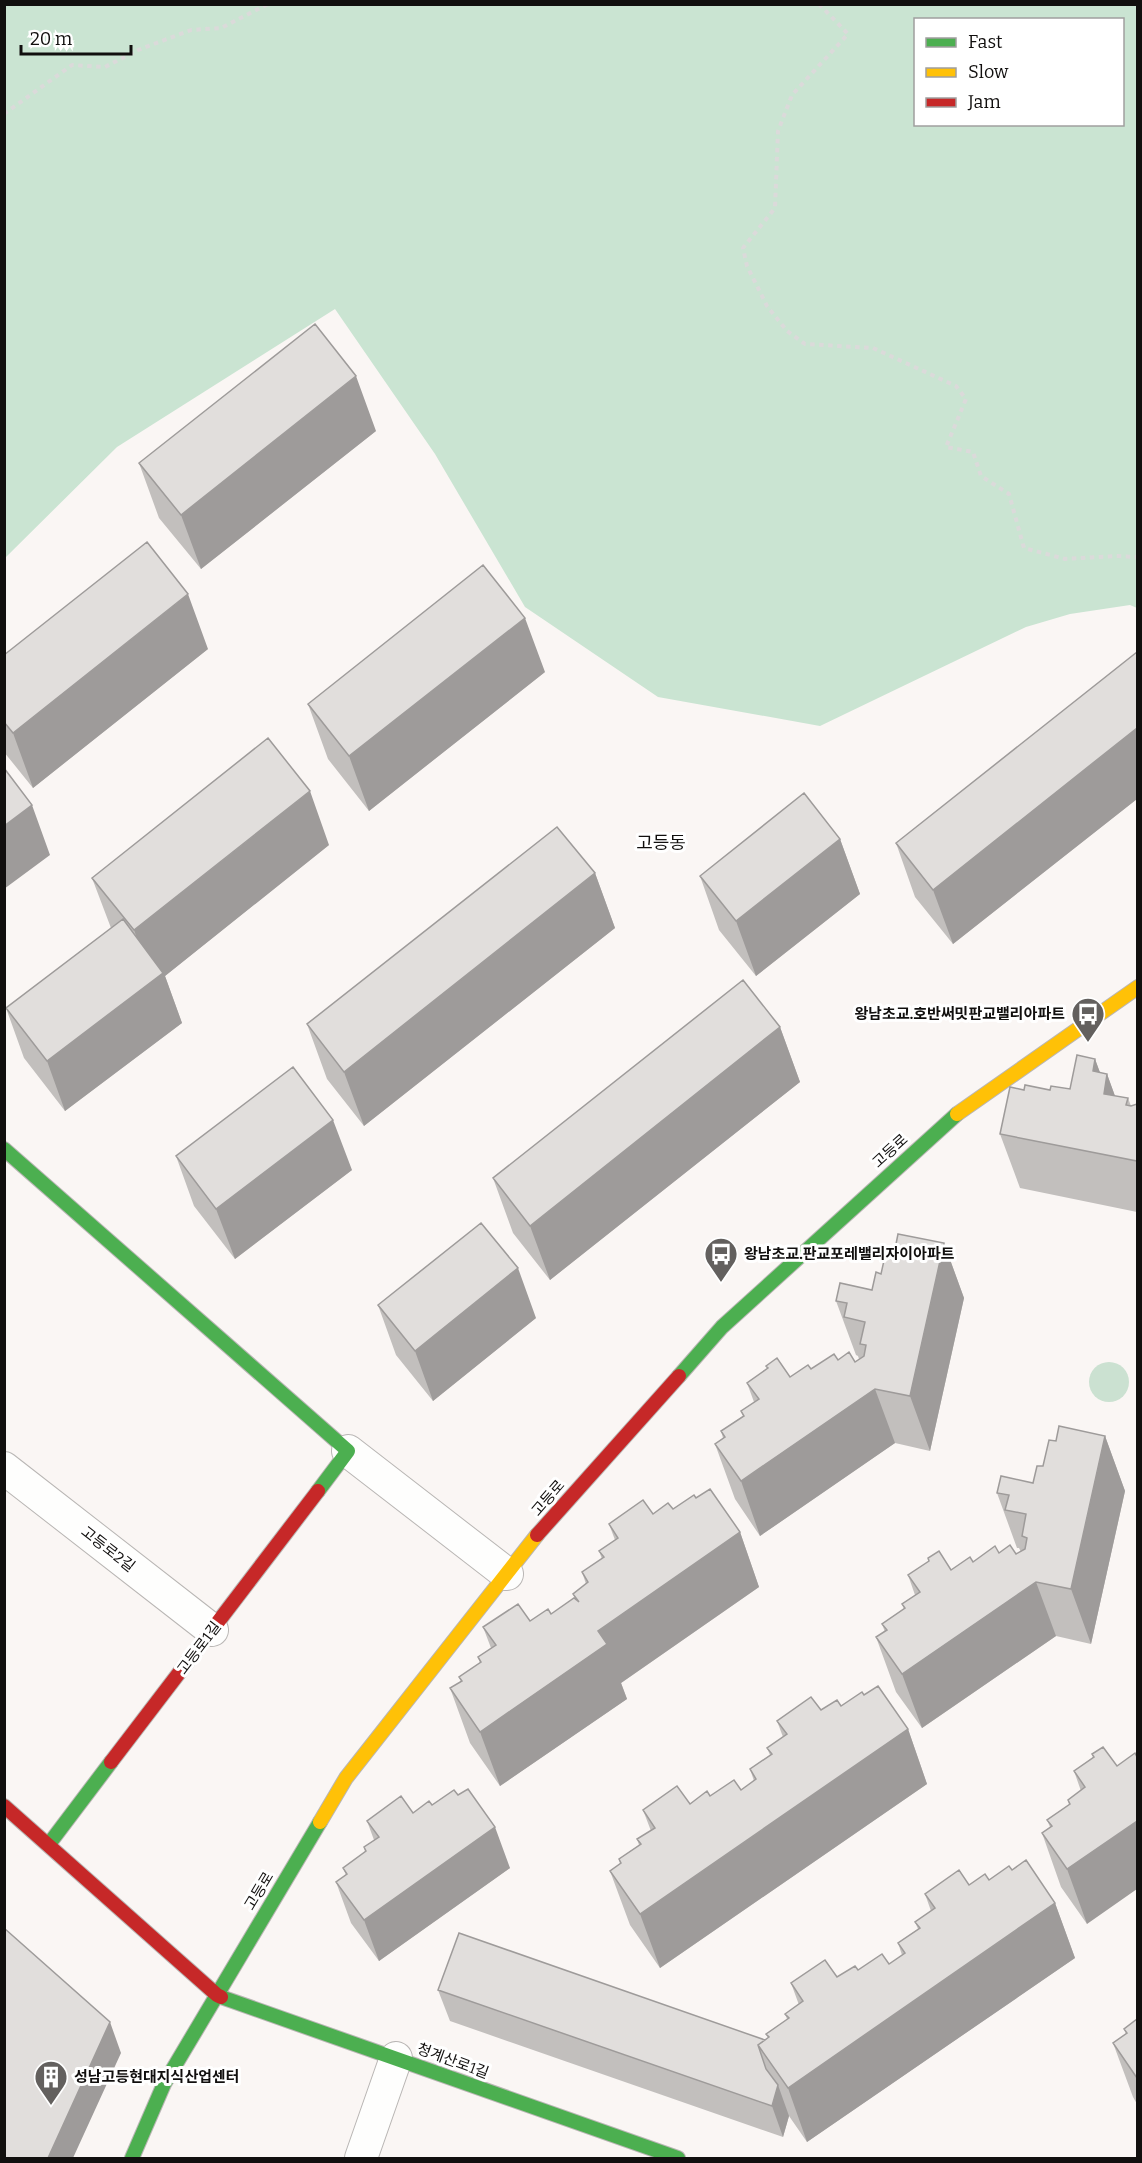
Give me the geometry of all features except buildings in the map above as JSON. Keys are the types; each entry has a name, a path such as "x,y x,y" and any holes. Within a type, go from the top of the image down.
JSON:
{"street":[{"name":"고등로","path":"132,2158 164,2084 346,1778 536,1537 722,1327 958,1113 1137,987"},
{"path":"4,1149 348,1451 507,1574"},
{"name":"고등로1길","path":"49,1844 348,1451"},
{"name":"고등로2길","path":"4,1468 212,1630"},
{"path":"4,1806 217,1995"},
{"name":"청계산로1길","path":"217,1995 678,2158"},
{"path":"361,2158 396,2058"}],"path":[{"path":"4,114 72,65 105,67 138,50 191,30 221,28 268,4"},
{"path":"819,4 848,34 792,95 778,131 775,208 743,248 747,266 767,306 787,331 805,344 873,348 956,386 966,399 946,447 973,452 981,476 1009,494 1024,548 1065,559 1137,557"}],"green space":[{"path":"5,4 1137,5 1137,608 1130,605 1070,614 1026,627 820,726 658,697 525,607 435,454 335,309 117,447 5,558"},
{"path":"1109,1362 1123,1368 1129,1382 1123,1396 1109,1402 1095,1396 1089,1382 1095,1368"}],"traffic: fast":[{"path":"679,1376 722,1327 957,1114"},
{"path":"4,1149 348,1451 318,1491"},
{"path":"49,1844 111,1762"},
{"path":"132,2158 164,2084 320,1822"},
{"path":"221,1997 678,2158"}],"traffic: slow":[{"path":"957,1114 1138,987"},
{"path":"320,1822 346,1778 537,1535"}],"traffic: jam":[{"path":"537,1535 679,1376"},
{"path":"111,1762 318,1491"},
{"path":"4,1806 221,1997"}],"place":[{"name":"왕남초교.호반써밋판교밸리아파트","path":"1088,1043"},
{"name":"왕남초교.판교포레밸리자이아파트","path":"721,1283"},
{"name":"성남고등현대지식산업센터","path":"51,2106"}],"district":[{"name":"고등동","path":"661,843"}]}
